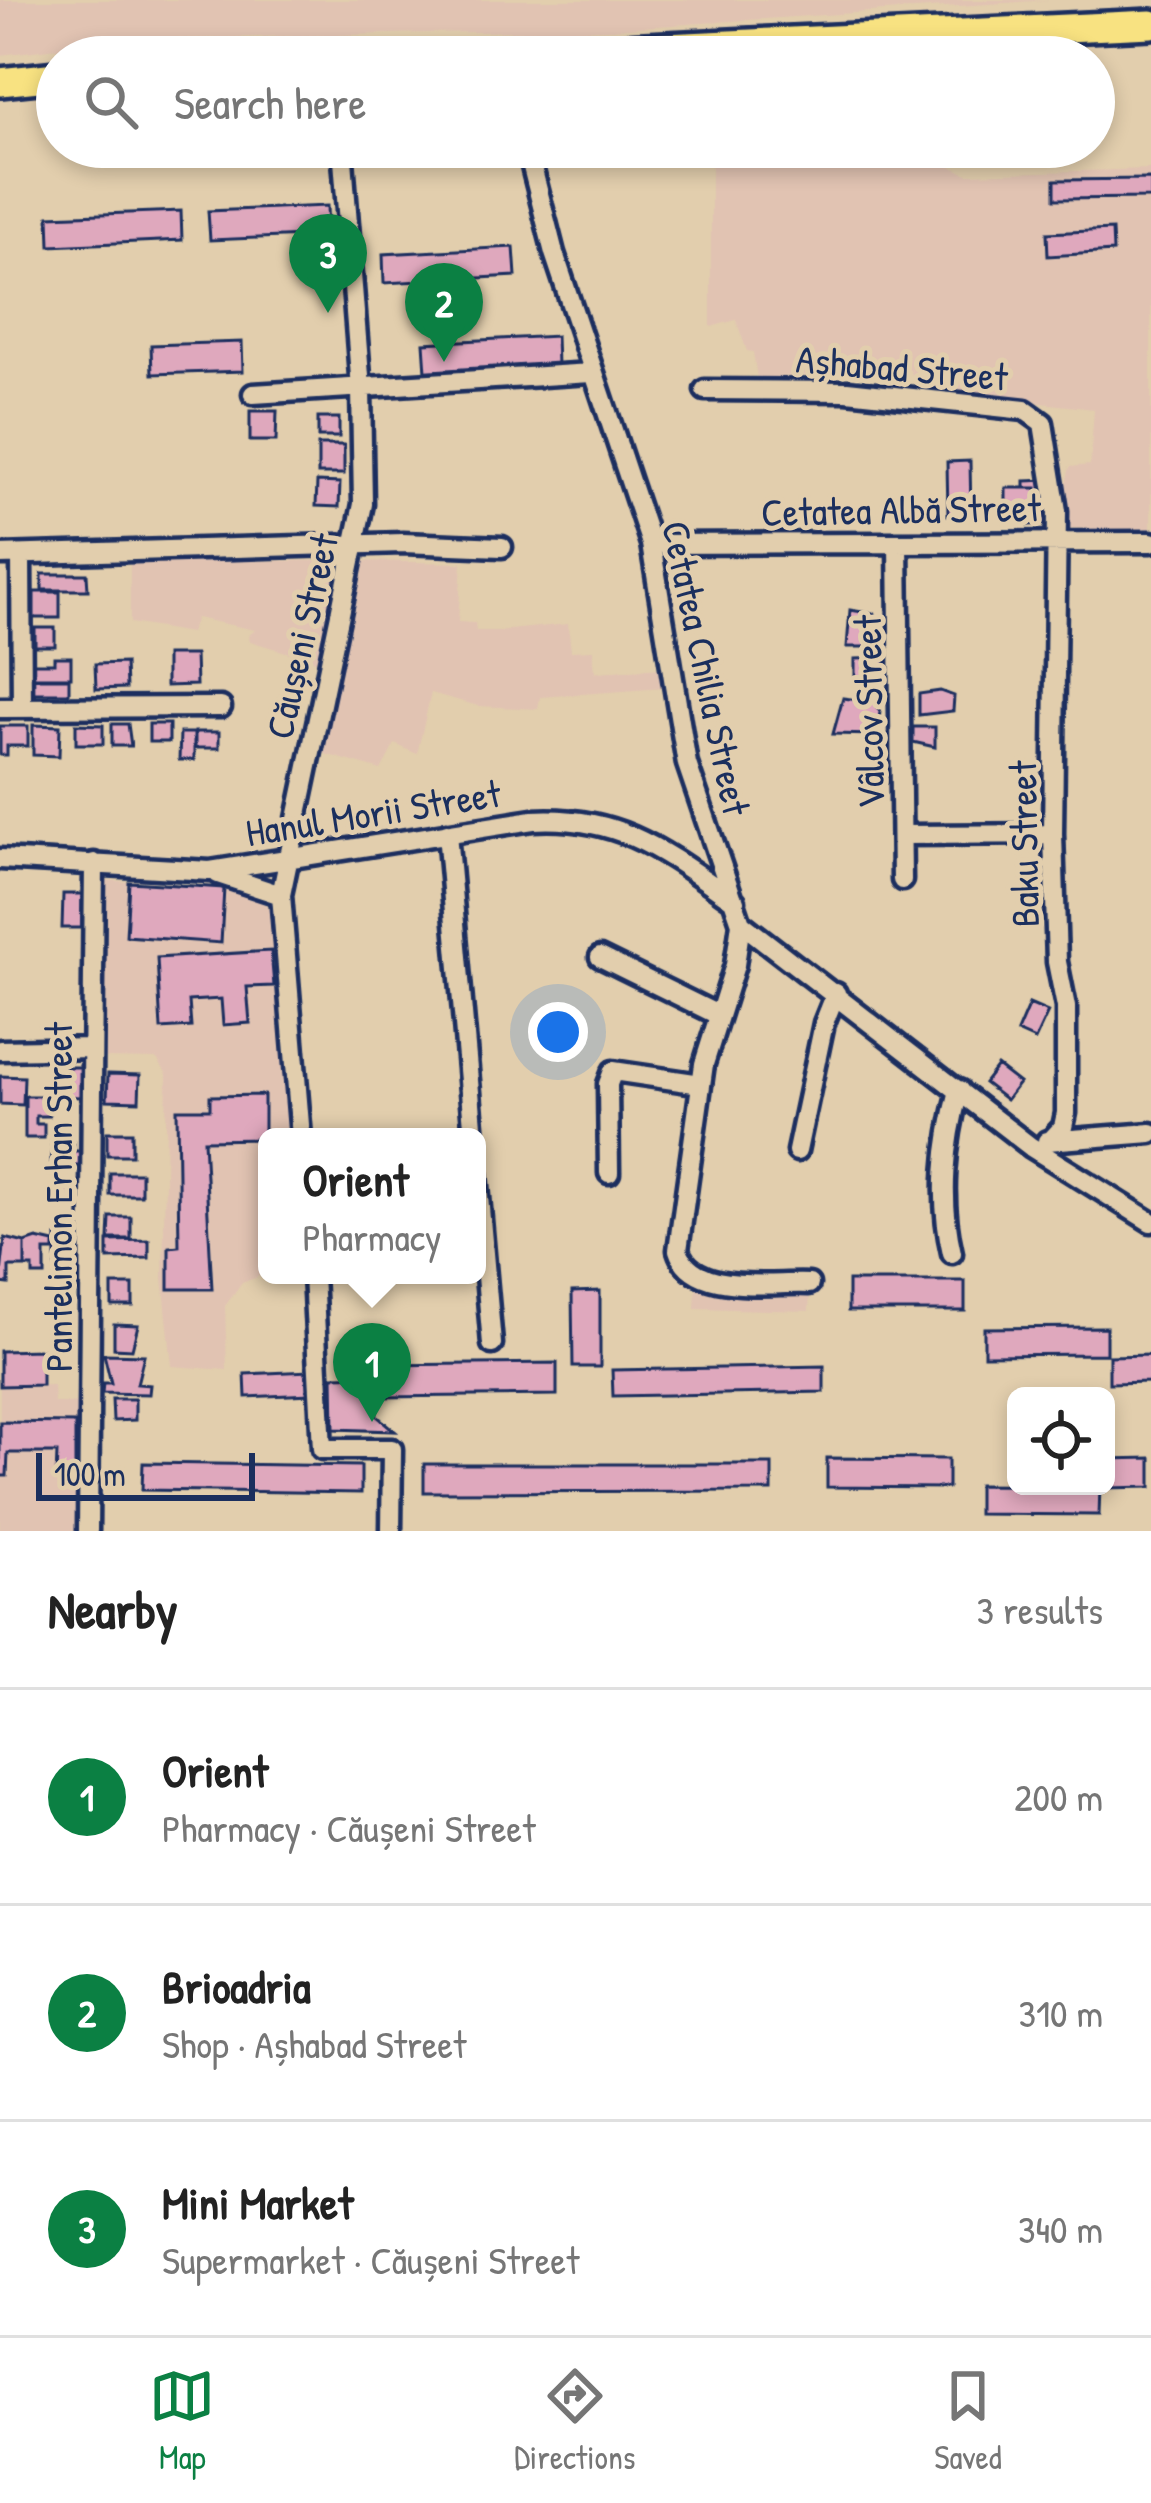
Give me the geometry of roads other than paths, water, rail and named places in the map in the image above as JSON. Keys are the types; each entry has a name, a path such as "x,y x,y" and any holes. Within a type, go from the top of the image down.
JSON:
{"main road":[{"path":"908,36 1151,24"},
{"path":"0,82 36,78"}],"street":[{"name":"Căușeni Street","path":"300,1128 281,895 363,505 361,389 344,168"},
{"name":"Cetatea Chilia Street","path":"533,168 591,373 651,544 687,764 741,923"},
{"path":"253,394 591,373"},
{"name":"Așhabad Street","path":"705,390 847,391 1034,413 1043,423 1053,462 1054,540"},
{"name":"Baku Street","path":"1051,1140 1063,1127 1066,1092 1066,1007 1058,962 1053,834 1054,540"},
{"name":"Cetatea Albă Street","path":"651,544 1151,542"},
{"name":"Vâlcov Street","path":"898,543 902,880"},
{"path":"0,555 357,545 502,547"},
{"path":"21,555 22,708"},
{"path":"0,708 220,707"},
{"name":"Hanul Morii Street","path":"0,859 94,862 158,872 210,871 533,820 591,820 630,833 735,901"},
{"path":"447,832 473,1128"},
{"path":"903,835 1053,834"},
{"name":"Pantelimon Erhan Street","path":"88,1531 94,862"},
{"path":"210,871 281,895"},
{"path":"809,1284 707,1280 682,1261 681,1202 701,1084 716,1014 735,965 741,923 1031,1147 1151,1222"},
{"path":"600,957 716,1014"},
{"path":"797,1151 824,1023 836,993"},
{"path":"0,1049 91,1048"},
{"path":"609,1173 608,1084 613,1071 701,1084"},
{"path":"952,1253 944,1219 944,1170 958,1090"},
{"path":"1031,1147 1051,1140 1151,1133"},
{"path":"486,1276 492,1344"},
{"path":"313,1284 322,1449 392,1449 392,1531"}],"place":[{"name":"Mini Market","path":"328,313"},
{"name":"Brioadria","path":"444,362"},
{"name":"Orient","path":"372,1422"}]}
